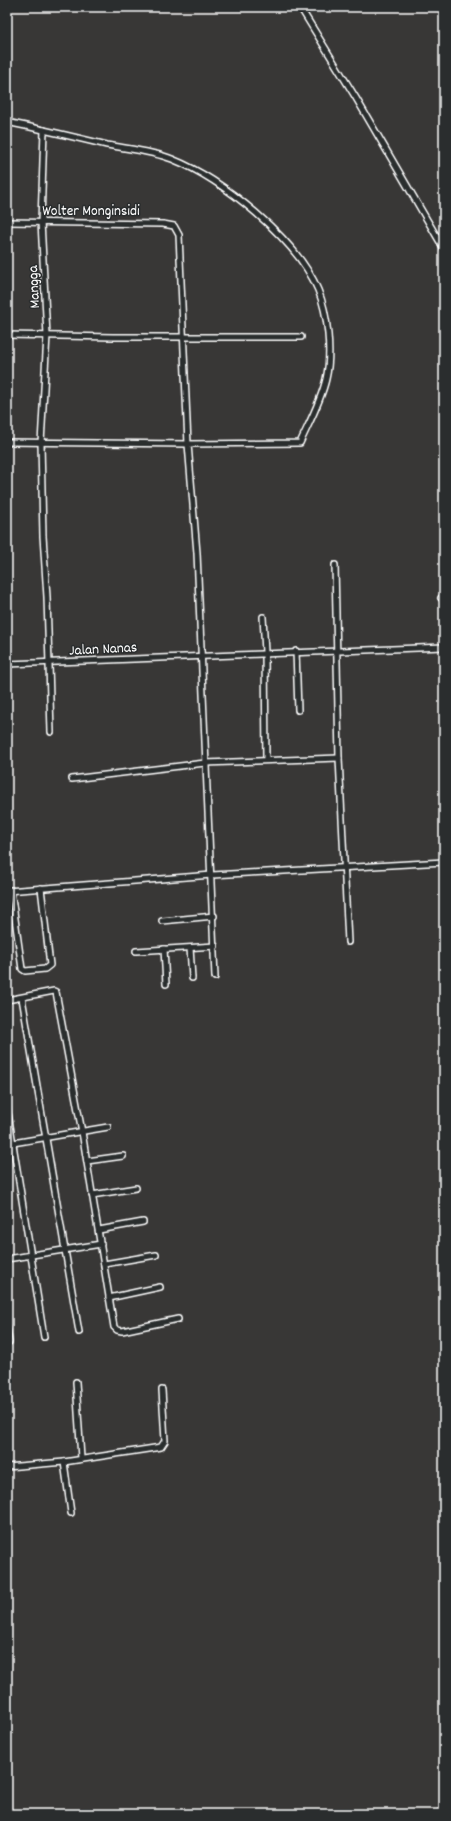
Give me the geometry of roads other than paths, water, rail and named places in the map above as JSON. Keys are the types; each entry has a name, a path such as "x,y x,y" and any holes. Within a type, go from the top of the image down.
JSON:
{"street":[{"path":"300,7 356,98 444,249"},
{"path":"7,122 171,158 220,184 251,208 301,260 318,290 325,318 329,344 326,379 315,410 300,443 188,444 7,442"},
{"name":"Mangga","path":"44,130 41,222 47,335 41,443 43,536 51,732"},
{"name":"Wolter Monginsidi","path":"7,222 148,222 174,226 179,235 184,337"},
{"path":"7,335 113,337 301,337"},
{"path":"184,337 188,444 197,553 205,763 214,916 215,977"},
{"path":"335,565 339,758 348,942"},
{"path":"263,617 265,652 266,760"},
{"name":"Jalan Nanas","path":"7,664 265,652 444,647"},
{"path":"296,651 298,710"},
{"path":"72,779 205,763 339,758"},
{"path":"41,888 50,965 45,969 25,971 22,969 9,890 212,875 444,862"},
{"path":"162,921 214,916"},
{"path":"136,951 215,946"},
{"path":"190,948 192,978"},
{"path":"164,949 166,984"},
{"path":"7,1000 54,991 56,992 99,1230 114,1327 117,1330 122,1331 178,1319"},
{"path":"22,998 79,1332"},
{"path":"7,1107 44,1337"},
{"path":"7,1144 108,1127"},
{"path":"87,1161 123,1156"},
{"path":"92,1195 136,1188"},
{"path":"99,1230 143,1222"},
{"path":"7,1259 101,1244"},
{"path":"104,1264 156,1254"},
{"path":"109,1298 160,1287"},
{"path":"7,1328 9,1342"},
{"path":"76,1382 81,1458"},
{"path":"7,1467 64,1462 81,1458 164,1446 166,1441 162,1390"},
{"path":"64,1462 70,1513"}]}
